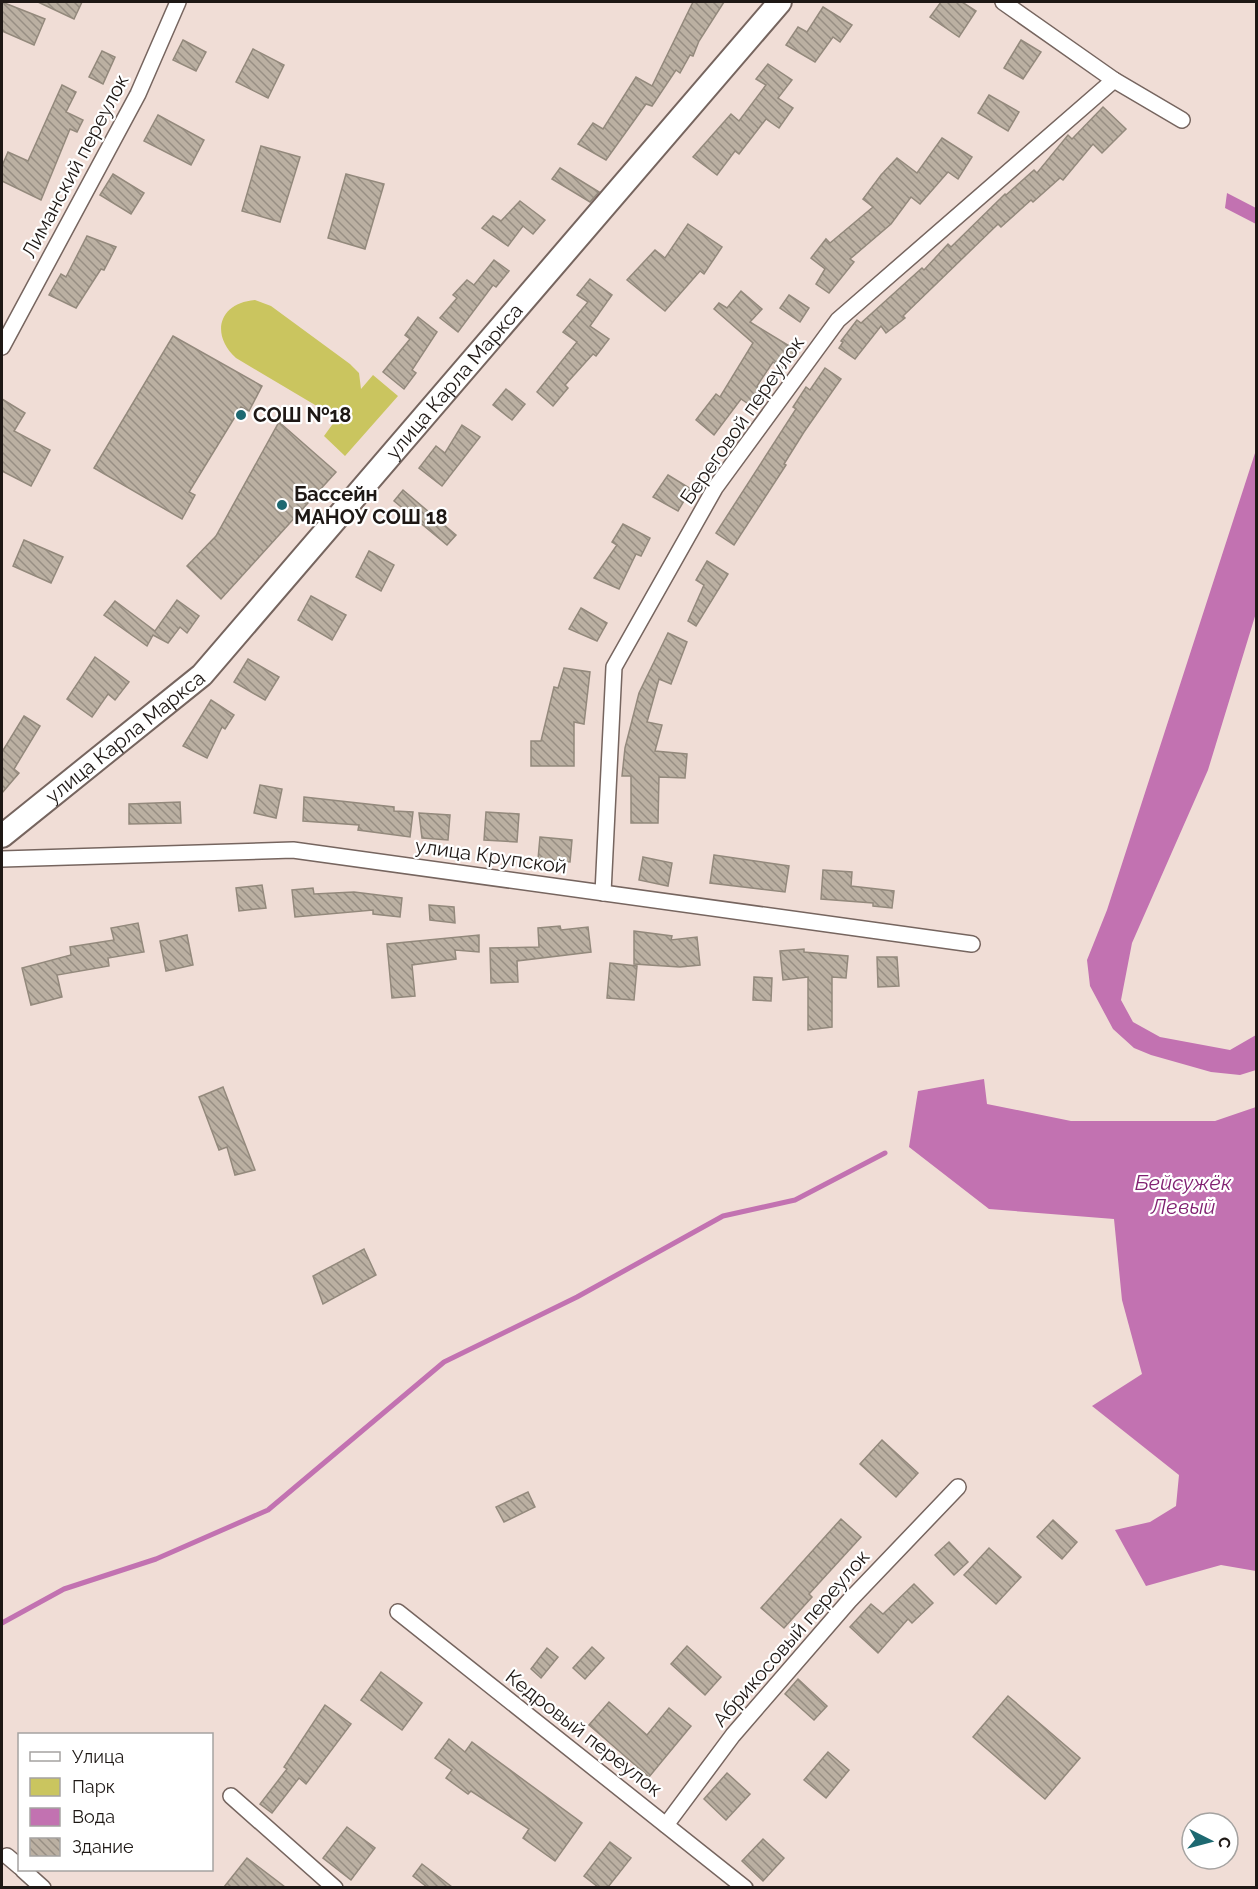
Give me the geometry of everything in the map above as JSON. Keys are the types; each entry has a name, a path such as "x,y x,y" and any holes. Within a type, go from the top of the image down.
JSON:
{"main road":[{"name":"улица Карла Маркса","path":"2,836 202,675 780,2"}],"street":[{"name":"Лиманский переулок","path":"2,347 138,94 178,2"},
{"path":"1003,2 1114,80 1182,120"},
{"name":"Береговой переулок","path":"603,893 614,667 715,488 838,320 1114,80"},
{"name":"улица Крупской","path":"2,859 293,850 972,944"},
{"name":"Абрикосовый переулок","path":"666,1825 733,1735 849,1601 958,1487"},
{"name":"Кедровый переулок","path":"398,1612 745,1887"},
{"path":"231,1796 335,1887"},
{"path":"7,1857 18,1866"},
{"path":"25,1871 44,1887"}],"green space":[{"path":"255,300 271,306 350,364 359,373 361,389 373,375 398,396 345,456 324,436 337,418 236,358 228,349 221,330 226,313 243,302"}],"water":[{"path":"1227,193 1256,208 1256,224 1225,208"},
{"path":"1256,450 1256,613 1208,770 1132,943 1121,1000 1133,1022 1160,1037 1230,1050 1256,1035 1256,1070 1240,1075 1211,1072 1134,1048 1113,1029 1090,986 1087,960 1107,910"},
{"name":"Бейсужёк Левый","path":"984,1079 987,1104 1071,1121 1215,1121 1256,1107 1256,1571 1221,1565 1146,1586 1115,1530 1150,1522 1176,1506 1179,1475 1092,1406 1142,1374 1122,1300 1114,1219 989,1209 909,1147 918,1091"}],"building":[{"path":"2,2 45,19 34,45 2,31"},
{"path":"38,2 82,2 74,19"},
{"path":"693,2 724,2 699,41 693,56 690,55 680,73 676,70 652,106 646,104 606,160 578,144 593,123 603,129 636,77 652,86"},
{"path":"941,2 962,2 976,11 959,37 930,17"},
{"path":"823,7 852,25 840,42 833,37 815,62 786,45 798,27 807,32"},
{"path":"183,40 206,52 196,71 173,60"},
{"path":"1021,40 1041,52 1023,79 1004,68"},
{"path":"253,49 284,65 268,98 236,82"},
{"path":"102,51 115,57 103,84 89,77"},
{"path":"768,64 792,80 778,98 793,108 779,128 766,119 739,154 735,151 717,175 693,157 731,114 739,121 766,85 756,79"},
{"path":"62,85 76,92 66,112 83,120 77,132 70,129 41,200 2,181 2,166 8,152 28,161"},
{"path":"989,95 1019,112 1008,131 978,113"},
{"path":"1103,107 1126,129 1102,153 1093,144 1063,180 1060,178 1001,227 998,224 903,316 905,318 886,333 881,326 855,359 839,348 843,342 841,341 857,320 861,323 922,268 924,270 948,244 951,247 1005,194 1034,170 1037,173 1068,135 1072,139"},
{"path":"158,115 204,140 191,165 144,141"},
{"path":"942,138 972,157 958,179 948,172 920,204 911,197 891,224 850,259 854,262 829,293 816,284 825,269 811,258 826,239 830,243 873,207 863,199 881,175 897,158 917,173"},
{"path":"261,146 300,157 280,222 242,211"},
{"path":"560,168 599,192 590,202 552,179"},
{"path":"113,174 144,193 131,214 100,195"},
{"path":"346,174 384,184 365,249 328,238"},
{"path":"520,201 545,220 533,234 523,226 508,246 482,228 493,216 501,221"},
{"path":"688,224 722,247 704,274 700,271 665,311 627,280 655,250 665,258"},
{"path":"87,236 116,247 104,270 101,269 76,308 49,295 61,274 66,277"},
{"path":"494,260 509,271 496,287 493,285 458,332 440,318 457,298 453,295 467,280 474,285"},
{"path":"590,279 612,295 590,326 609,339 596,356 593,354 565,385 568,388 553,406 537,392 577,342 563,332 588,302 577,295"},
{"path":"741,291 762,309 750,322 796,350 784,369 773,362 757,386 761,389 750,405 741,399 714,435 696,420 716,394 720,397 753,343 714,309 719,303 727,308"},
{"path":"789,295 809,308 800,322 780,308"},
{"path":"418,317 437,332 412,370 416,373 404,389 383,372 410,339 405,335"},
{"path":"173,336 262,386 249,411 241,407 189,492 195,495 182,519 94,468"},
{"path":"825,368 841,379 804,432 784,464 786,465 734,545 716,533 796,409 793,407 806,387 810,390"},
{"path":"506,389 525,404 512,420 493,405"},
{"path":"2,399 25,413 14,431 50,450 31,486 2,471"},
{"path":"279,422 336,472 221,599 187,566 216,536"},
{"path":"462,425 480,437 442,486 419,468 436,446 445,453"},
{"path":"668,475 691,489 678,511 653,497"},
{"path":"403,490 456,535 447,545 394,501"},
{"path":"623,524 650,538 641,556 636,554 619,589 594,578 617,545 612,542"},
{"path":"24,540 63,557 51,583 13,566"},
{"path":"369,551 394,565 381,591 356,577"},
{"path":"707,561 728,574 696,626 688,621 704,585 696,580"},
{"path":"311,596 346,615 332,640 298,620"},
{"path":"177,600 199,616 187,633 180,627 168,643 153,635 147,646 104,615 115,601 155,631"},
{"path":"581,608 607,623 597,641 569,629"},
{"path":"668,633 687,642 671,684 659,679 647,722 662,725 655,751 687,754 685,778 659,777 658,823 631,823 631,776 622,776 625,748 639,693"},
{"path":"95,657 129,682 115,700 108,694 92,717 67,699"},
{"path":"248,659 279,677 265,700 234,682"},
{"path":"564,668 590,672 584,724 574,722 574,766 531,766 531,741 541,741 554,687 558,688"},
{"path":"211,700 234,715 225,729 222,727 207,758 183,746"},
{"path":"24,716 40,726 14,769 19,773 2,793 2,752"},
{"path":"260,785 282,789 276,818 254,813"},
{"path":"304,797 394,807 394,811 413,812 410,837 358,830 359,825 303,821"},
{"path":"180,802 181,823 129,824 129,804"},
{"path":"486,812 519,814 517,842 484,840"},
{"path":"419,813 450,815 448,840 422,838"},
{"path":"540,837 572,840 570,862 538,859"},
{"path":"714,855 789,866 785,892 710,883"},
{"path":"643,857 672,863 668,886 639,880"},
{"path":"823,870 852,872 851,886 894,891 892,908 873,906 873,903 821,899"},
{"path":"262,885 266,908 239,911 236,888"},
{"path":"313,888 314,894 354,892 402,898 400,917 373,914 373,910 295,917 292,890"},
{"path":"429,905 454,907 455,923 430,920"},
{"path":"138,923 144,952 108,958 109,966 57,975 62,997 31,1005 22,968 71,955 70,947 114,940 111,928"},
{"path":"560,926 561,930 588,927 591,952 517,961 518,982 491,983 490,948 539,947 538,928"},
{"path":"634,931 672,936 671,940 697,937 700,965 680,967 634,964"},
{"path":"187,935 193,965 166,971 160,941"},
{"path":"479,935 479,952 455,950 456,959 412,965 415,996 392,998 387,944"},
{"path":"804,949 804,952 848,956 846,978 832,977 832,1027 808,1030 808,977 783,980 780,951"},
{"path":"877,957 897,957 899,986 878,987"},
{"path":"610,963 637,966 634,1000 607,998"},
{"path":"754,977 772,978 771,1001 753,1000"},
{"path":"223,1087 255,1170 235,1175 227,1147 219,1150 199,1097"},
{"path":"364,1249 376,1275 323,1304 313,1276"},
{"path":"882,1440 918,1473 896,1497 860,1464"},
{"path":"528,1492 535,1507 504,1522 496,1507"},
{"path":"841,1519 861,1537 809,1594 812,1597 784,1628 761,1608"},
{"path":"1053,1520 1077,1542 1062,1559 1037,1537"},
{"path":"949,1542 968,1562 954,1575 935,1555"},
{"path":"989,1548 1021,1577 996,1604 964,1575"},
{"path":"914,1584 933,1603 912,1623 908,1619 878,1653 850,1627 871,1604 883,1614"},
{"path":"687,1646 721,1677 705,1695 671,1664"},
{"path":"592,1647 604,1658 585,1679 573,1668"},
{"path":"547,1648 558,1657 541,1678 531,1669"},
{"path":"381,1672 422,1703 402,1730 361,1700"},
{"path":"798,1679 827,1706 814,1720 785,1694"},
{"path":"1008,1696 1080,1758 1045,1799 973,1737"},
{"path":"609,1702 647,1735 669,1708 691,1726 649,1777 589,1725"},
{"path":"325,1705 351,1724 306,1784 299,1778 272,1813 260,1804 287,1769 284,1767"},
{"path":"449,1739 465,1752 472,1742 582,1823 555,1861 523,1838 529,1829 471,1791 468,1794 446,1778 452,1770 435,1758"},
{"path":"828,1752 849,1770 826,1798 804,1780"},
{"path":"727,1773 750,1794 726,1820 704,1799"},
{"path":"347,1827 375,1848 351,1880 323,1858"},
{"path":"763,1839 784,1858 763,1881 742,1861"},
{"path":"610,1842 631,1858 608,1887 598,1887 584,1876"},
{"path":"247,1858 285,1887 224,1887"},
{"path":"422,1864 452,1887 427,1887 413,1876"}],"waterway":[{"path":"2,1623 64,1589 156,1559 268,1510 444,1362 577,1297 723,1216 795,1200 885,1153"}],"place":[{"name":"СОШ №18","path":"241,415"},
{"name":"Бассейн МАНОУ СОШ 18","path":"282,505"}]}
